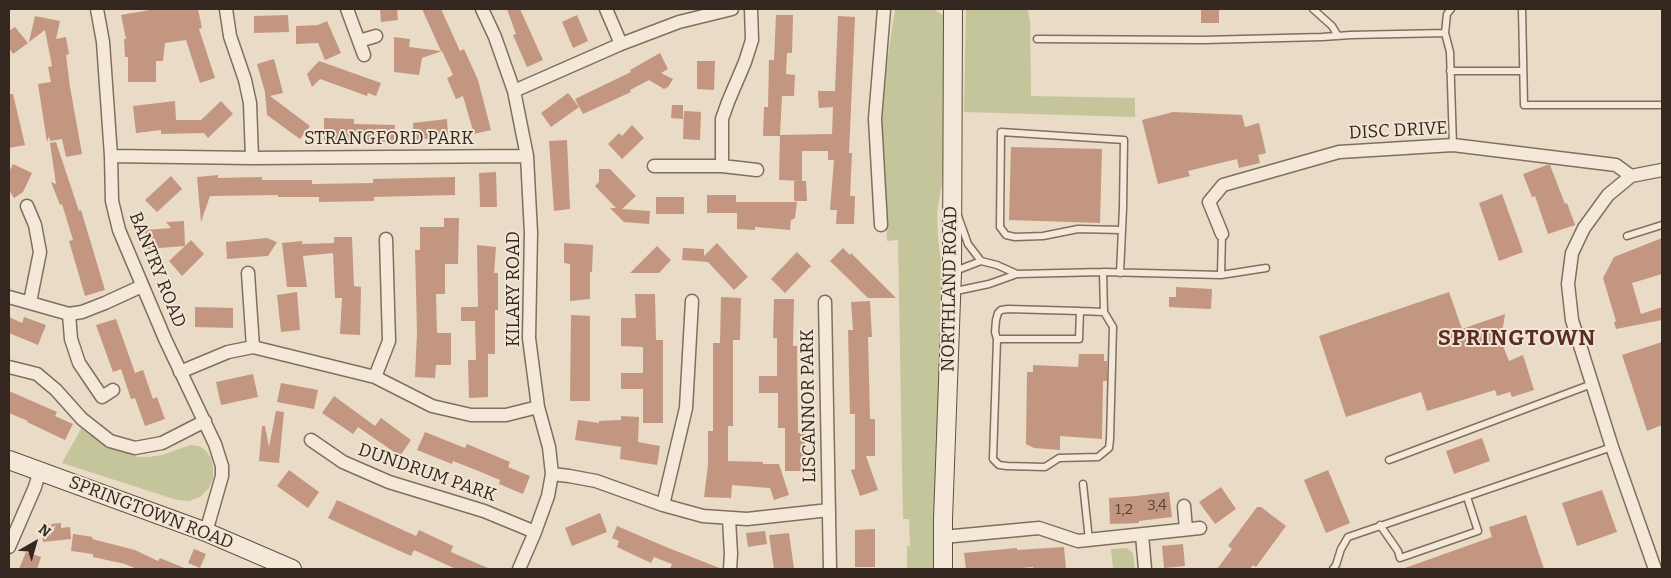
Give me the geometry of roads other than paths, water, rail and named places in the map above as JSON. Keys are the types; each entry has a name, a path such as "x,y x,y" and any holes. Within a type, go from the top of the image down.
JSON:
{"main road":[{"name":"NORTHLAND ROAD","path":"943,569 952,272 953,9"},
{"name":"SPRINGTOWN ROAD","path":"9,460 206,532 292,569"}],"street":[{"name":"BANTRY ROAD","path":"97,9 103,42 111,156 112,201 119,230 180,372 205,421 222,466 222,476 206,532"},
{"path":"226,9 230,36 245,80 250,103 252,158"},
{"path":"347,9 364,54"},
{"name":"KILARY ROAD","path":"482,9 495,37 514,91 527,156 531,234 529,338 538,407 549,447 552,474 548,496 519,569"},
{"path":"606,9 621,44"},
{"path":"514,91 621,44 678,22 732,9"},
{"path":"722,166 722,119 752,40 751,9"},
{"path":"881,224 875,119 884,9"},
{"path":"359,42 376,36"},
{"name":"DISC DRIVE","path":"1222,234 1209,202 1223,186 1339,152 1453,145 1616,165 1631,176"},
{"name":"STRANGFORD PARK","path":"111,156 252,158 527,156"},
{"path":"654,166 722,166 757,170"},
{"path":"1655,569 1612,447 1572,320 1568,284 1572,253 1584,228 1608,196 1631,176 1662,170"},
{"path":"27,206 35,225 40,252 30,302"},
{"path":"375,377 389,341 386,239"},
{"path":"248,273 253,347"},
{"path":"9,297 69,314 82,312 142,286"},
{"path":"663,506 686,408 692,301"},
{"name":"LISCANNOR PARK","path":"825,302 830,569"},
{"path":"69,314 71,339 79,362 102,397 113,390"},
{"path":"180,372 228,352 253,347 375,377 432,406 471,415 506,415 538,407"},
{"path":"9,367 37,374 56,390 82,419 110,441 135,448 162,444 205,421"},
{"name":"DUNDRUM PARK","path":"310,440 343,462 388,482 484,511 535,532"},
{"path":"9,547 35,487 40,470"},
{"path":"552,474 596,481 663,506 703,516 746,519 829,510"},
{"path":"1184,506 1186,529"},
{"path":"729,519 730,569"},
{"path":"943,537 1039,528 1078,541 1200,528"},
{"path":"1142,535 1145,569"}],"lane":[{"path":"1313,9 1332,26 1338,36"},
{"path":"1452,9 1447,14 1445,33 1450,52 1453,145"},
{"path":"1522,9 1524,105 1662,106"},
{"path":"1037,39 1203,40 1445,33"},
{"path":"1450,71 1523,71"},
{"path":"1120,273 1122,230 1124,140 1001,132 1000,227 1006,235 1043,236 1078,230 1122,230"},
{"path":"952,198 968,244 981,261"},
{"path":"1627,236 1662,225"},
{"path":"1221,275 1222,234"},
{"path":"952,272 981,261 997,265 1017,274"},
{"path":"951,292 989,284 1017,274 1103,272 1221,275 1266,268"},
{"path":"1103,272 1104,312 1113,328 1109,448 1098,458 1059,458 1045,467 999,465 994,458 997,339 995,332 998,313 1001,310 1104,312"},
{"path":"997,339 1079,339 1080,311"},
{"path":"1388,460 1592,384"},
{"path":"1333,569 1348,537 1612,447"},
{"path":"1083,484 1088,540"},
{"path":"1380,526 1398,551 1400,558 1478,531 1467,497"}],"district":[{"name":"SPRINGTOWN","path":"1517,339"}]}
